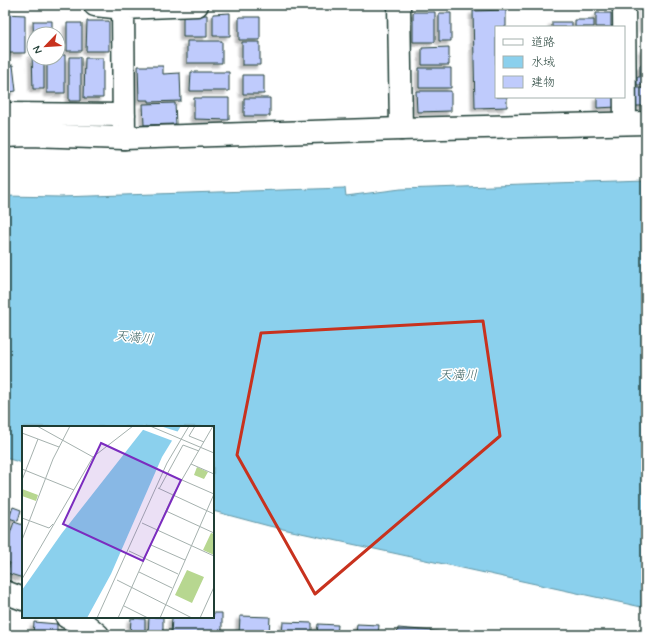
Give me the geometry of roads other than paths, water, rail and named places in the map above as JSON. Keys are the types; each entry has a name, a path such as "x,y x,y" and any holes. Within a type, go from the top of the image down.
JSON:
{"street":[{"path":"95,5 197,5"},
{"path":"399,5 401,129"},
{"path":"5,136 29,135 124,138 636,123 624,5"},
{"path":"123,6 124,138"},
{"path":"5,114 124,115"},
{"path":"5,592 22,599"},
{"path":"71,618 86,624 98,635"}],"water":[{"name":"天満川","path":"646,181 646,608 269,526 214,511 214,426 22,426 22,463 5,458 5,196 60,197 345,188 346,196 401,189"}]}
